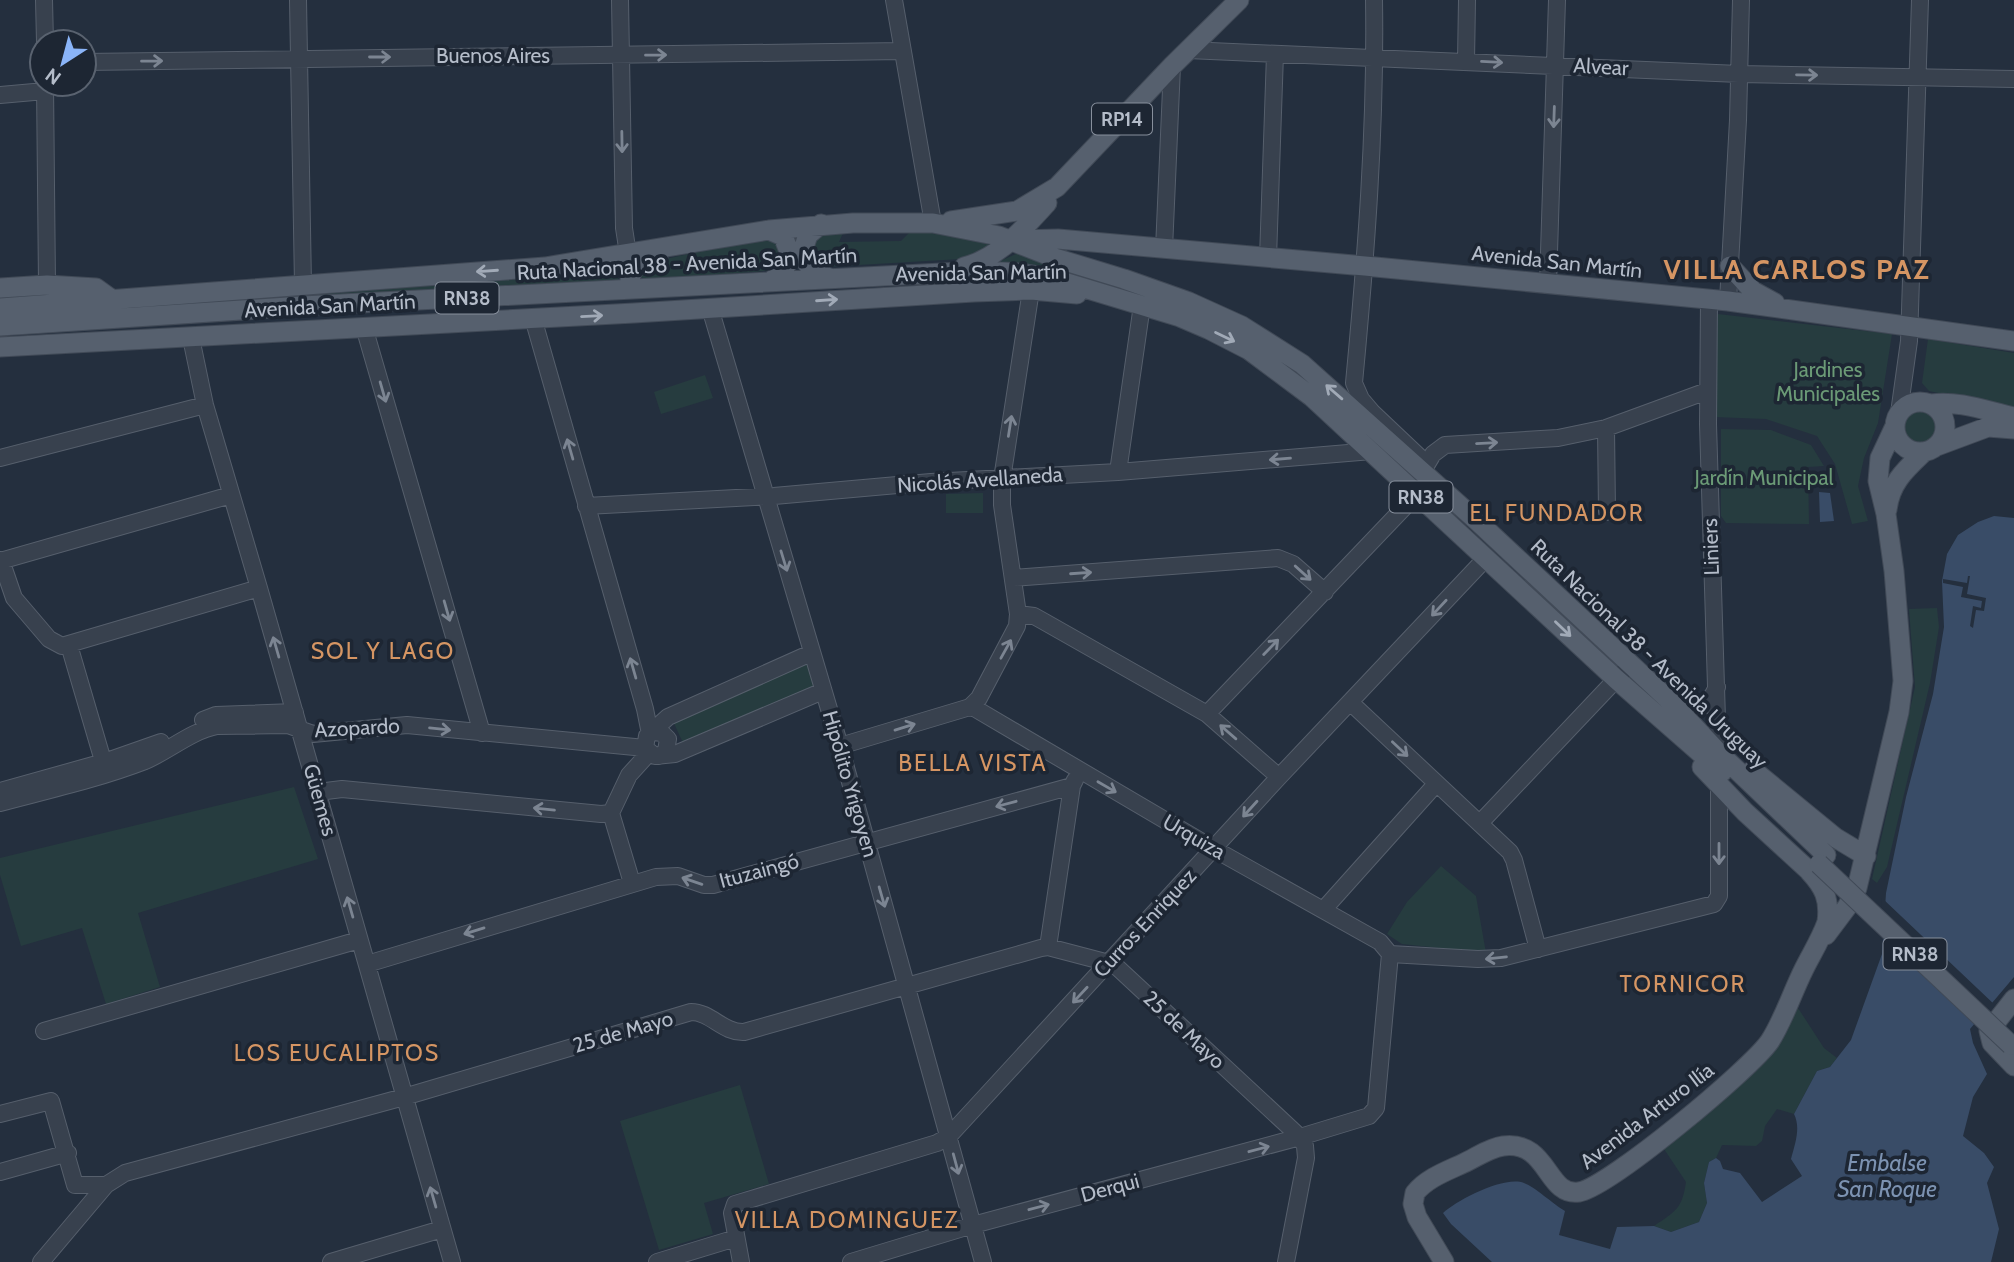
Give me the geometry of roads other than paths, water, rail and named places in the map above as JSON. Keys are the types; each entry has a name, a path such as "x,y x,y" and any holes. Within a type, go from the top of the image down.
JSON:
{"main road":[{"name":"RP14","path":"932,275 991,256 1010,240 1230,4"},
{"name":"RP14","path":"933,223 1017,211 1052,194"},
{"path":"1052,194 1043,219 1047,230 1058,239"},
{"name":"Ruta Nacional 38 - Avenida San Martín","path":"0,308 545,267 769,230 821,225 933,223 1010,240 1123,289 1142,304 1162,311"},
{"path":"821,225 808,235 802,253 811,270 831,279"},
{"path":"769,230 783,236 790,254 784,271 770,282"},
{"path":"631,285 632,270 640,261 692,250 718,237"},
{"name":"Avenida San Martín","path":"1010,240 1058,239 1719,301 2014,341"},
{"path":"1123,289 1122,268 1128,246"},
{"path":"628,254 634,313"},
{"path":"1730,266 1753,291 1792,310"},
{"name":"Ruta Nacional 38 - Avenida San Martín","path":"0,326 303,306 555,294 631,285 831,279 899,286 932,275 981,271 1035,274 1123,289"},
{"path":"795,281 798,302"},
{"path":"0,288 47,285 96,288 114,300"},
{"path":"303,285 304,331"},
{"name":"Avenida San Martín","path":"0,347 710,308 798,302 899,286 1031,290 1123,289"},
{"name":"Ruta Nacional 38 - Avenida Uruguay","path":"1123,289 1218,313 1271,342 1335,392 1630,665 1663,709 1716,766 2013,1041"},
{"path":"498,297 531,319 555,294"},
{"path":"175,295 176,316 191,338"},
{"path":"374,326 398,302"},
{"name":"Ruta Nacional 38 - Avenida Uruguay","path":"1162,311 1208,328 1264,359 1312,397 1616,679 1718,746 1818,863"},
{"path":"1817,946 1854,894 1866,856 1899,712 1903,681 1899,611 1887,519 1878,481 1880,458 1897,419 1910,404 1931,404 1945,423 1942,439 1897,478 1888,499 1887,519"},
{"path":"1931,404 1961,404 2014,417"},
{"path":"1897,419 1895,433 1903,446 1917,452 1988,427 2014,429"},
{"path":"1373,452 1392,456 1430,491 1456,502"},
{"path":"1427,464 1474,511 1476,520"},
{"path":"1486,558 1494,553 1499,555 1539,593 1567,606"},
{"path":"1663,709 1719,786 1818,863 1839,895 1849,897 1854,894"},
{"path":"1718,746 1836,838 1866,856"},
{"path":"1817,946 1827,922 1827,897 1821,884 1818,863"},
{"name":"Avenida Arturo Ilía","path":"1444,1262 1414,1210 1413,1198 1420,1186 1493,1148 1510,1146 1530,1150 1556,1182 1567,1191 1581,1192 1599,1184 1666,1135 1759,1055 1775,1032 1817,946"},
{"path":"2014,999 2001,1019 1992,1043 2014,1066"}],"street":[{"path":"44,0 45,28"},
{"path":"298,0 303,285"},
{"path":"620,0 624,228 628,254"},
{"path":"894,0 933,223"},
{"path":"1374,0 1375,59 1365,266 1354,383 1357,393 1371,412 1427,464 1433,454 1445,445 1558,438 1606,428 1707,391"},
{"path":"1466,61 1467,0"},
{"path":"1548,284 1557,0"},
{"name":"Liniers","path":"1718,746 1707,391 1719,301 1730,266 1741,0"},
{"path":"1897,419 1909,325 1920,0"},
{"name":"Alvear","path":"1188,50 1739,74 2014,79"},
{"name":"Buenos Aires","path":"98,62 903,51"},
{"path":"1268,258 1275,54"},
{"path":"1164,249 1172,66"},
{"path":"0,95 28,91"},
{"path":"45,98 47,285"},
{"path":"840,746 970,707 979,698 1014,634 1018,614 1002,505 1002,479 1031,290"},
{"path":"1118,472 1142,304"},
{"name":"Hipólito Yrigoyen","path":"710,308 840,746 983,1262"},
{"path":"531,319 645,709 651,745"},
{"path":"374,326 482,733"},
{"name":"Güemes","path":"191,338 205,405 452,1262"},
{"path":"0,458 205,405"},
{"path":"1606,428 1607,512"},
{"name":"Nicolás Avellaneda","path":"586,506 1118,472 1373,452"},
{"path":"1207,714 1418,494"},
{"path":"231,495 0,561 14,598 49,639 62,646 259,588"},
{"path":"1013,578 1278,558 1293,564 1325,592"},
{"name":"Curros Enriquez","path":"949,1136 1486,558"},
{"path":"1018,614 1034,616 1207,714 1279,778"},
{"path":"69,645 105,768"},
{"path":"632,883 611,813 629,775 668,717 811,653"},
{"path":"1480,823 1630,665"},
{"path":"1663,709 1701,708 1709,701 1717,687"},
{"name":"Azopardo","path":"0,791 164,753 206,728 288,725 313,734 407,725 651,745 675,754 823,691"},
{"path":"1350,702 1510,852 1538,949"},
{"name":"Urquiza","path":"970,707 984,712 1075,778 1324,909 1380,942 1390,954"},
{"name":"Azopardo","path":"0,803 105,768 216,715 295,712"},
{"path":"1048,947 1075,778"},
{"name":"Ituzaingó","path":"367,964 656,877 672,875 713,885 866,842 1075,778"},
{"path":"1324,909 1436,783"},
{"path":"1390,954 1478,959 1508,957 1716,902 1719,895 1719,786"},
{"path":"318,792 342,789 611,813"},
{"path":"44,1031 359,940"},
{"name":"25 de Mayo","path":"41,1262 106,1185 125,1173 404,1097 691,1012 705,1016 729,1030 744,1032 1048,947 1109,963 1118,968 1300,1138"},
{"name":"Derqui","path":"851,1262 973,1225 1300,1138 1369,1116 1376,1108 1390,954"},
{"path":"0,1114 51,1101 75,1185 106,1185"},
{"path":"741,1262 732,1213 735,1204 937,1143 949,1136"},
{"path":"1286,1262 1306,1158 1305,1146 1300,1138"},
{"path":"0,1172 68,1153"},
{"path":"331,1262 442,1229"},
{"path":"657,1262 736,1238"}],"water":[{"path":"1819,492 1830,493 1834,521 1820,522"},
{"name":"Embalse San Roque","path":"1994,516 2014,518 2014,977 1970,1029 1973,1043 1987,1074 1973,1097 1963,1136 1984,1153 1994,1167 1987,1183 1999,1229 1991,1262 1492,1262 1451,1224 1443,1213 1470,1196 1505,1182 1524,1183 1565,1211 1559,1235 1610,1249 1617,1227 1654,1226 1671,1232 1699,1222 1707,1203 1704,1183 1709,1162 1716,1158 1723,1169 1740,1173 1762,1202 1802,1176 1791,1159 1797,1130 1794,1114 1817,1071 1830,1067 1851,1040 1882,954 1886,893 1906,797 1933,694 1944,627 1942,581 1947,554 1958,535 1978,522"}],"district":[{"name":"VILLA CARLOS PAZ","path":"1797,269"},
{"name":"EL FUNDADOR","path":"1557,513"},
{"name":"SOL Y LAGO","path":"383,651"},
{"name":"BELLA VISTA","path":"973,763"},
{"name":"TORNICOR","path":"1683,984"},
{"name":"LOS EUCALIPTOS","path":"337,1053"},
{"name":"VILLA DOMINGUEZ","path":"847,1220"}],"park label":[{"name":"Jardines Municipales","path":"1828,382"},
{"name":"Jardín Municipal","path":"1764,478"}]}
